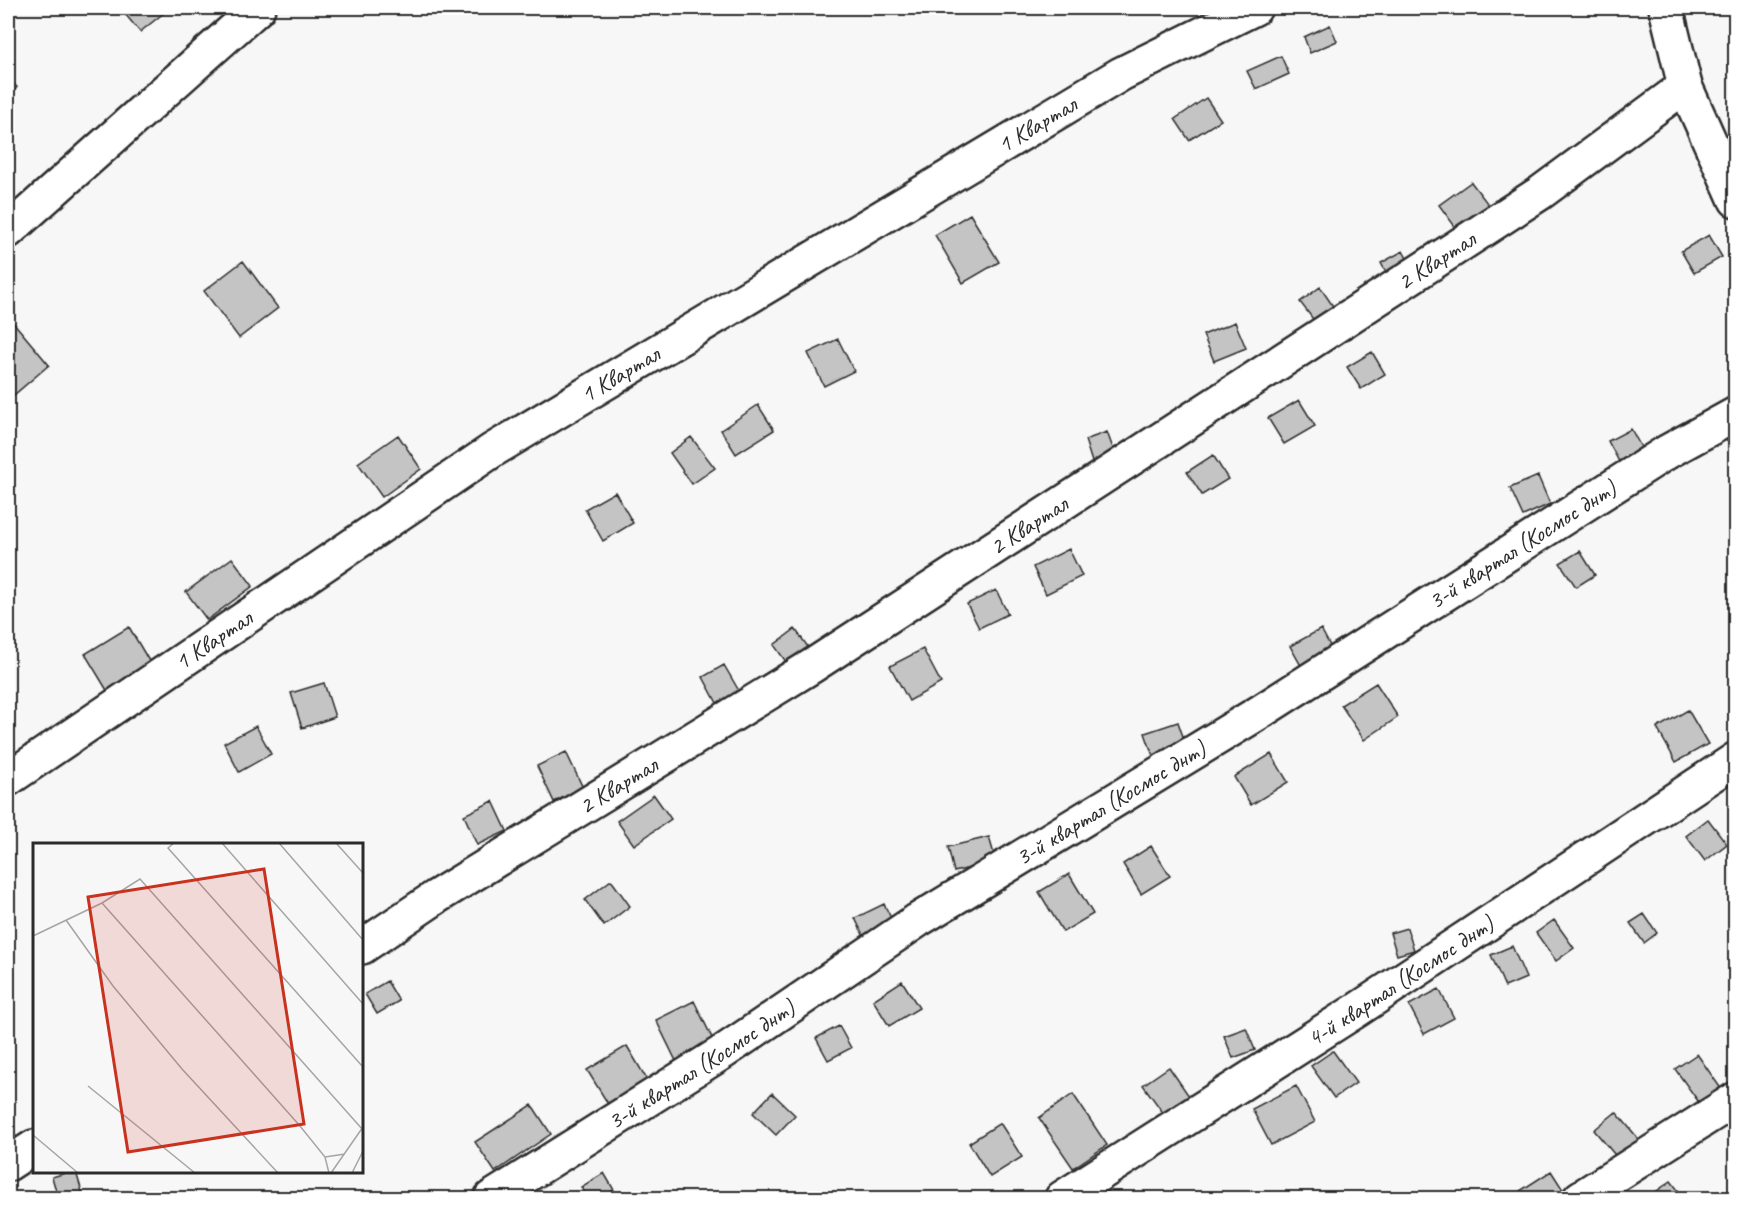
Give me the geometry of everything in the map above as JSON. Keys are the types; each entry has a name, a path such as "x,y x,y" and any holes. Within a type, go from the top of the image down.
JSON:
{"street":[{"path":"8,231 258,8"},
{"name":"1 Квартал","path":"8,779 493,450 1121,74 1255,8"},
{"path":"1666,8 1685,86 1736,200"},
{"name":"2 Квартал","path":"363,946 436,897 812,666 1540,193 1685,86"},
{"name":"3-й квартал (Космос днт)","path":"490,1198 723,1052 918,920 1260,712 1667,452 1736,414"},
{"name":"4-й квартал (Космос днт)","path":"1062,1198 1357,1010 1736,759"},
{"path":"1580,1198 1736,1099"},
{"path":"8,1164 33,1148"}],"building":[{"path":"120,8 170,8 140,32"},
{"path":"1330,25 1337,41 1310,53 1304,37"},
{"path":"1281,56 1289,74 1256,89 1247,71"},
{"path":"8,79 17,87 8,99"},
{"path":"1206,98 1221,120 1189,140 1175,119"},
{"path":"1471,182 1491,208 1459,232 1439,205"},
{"path":"970,214 999,262 963,283 935,235"},
{"path":"1709,235 1722,257 1694,273 1681,251"},
{"path":"1403,251 1414,271 1392,283 1381,263"},
{"path":"243,261 278,308 239,338 204,291"},
{"path":"1320,287 1335,309 1316,323 1300,302"},
{"path":"13,322 49,365 8,400 8,327"},
{"path":"1235,322 1246,348 1214,361 1203,335"},
{"path":"838,339 854,371 824,386 808,353"},
{"path":"1372,352 1385,374 1361,389 1347,367"},
{"path":"1299,400 1315,426 1284,444 1268,418"},
{"path":"758,405 774,430 736,454 721,430"},
{"path":"1631,429 1647,458 1624,471 1608,441"},
{"path":"1107,432 1115,454 1092,462 1085,440"},
{"path":"398,435 421,469 382,497 358,463"},
{"path":"691,437 715,468 692,484 670,453"},
{"path":"1213,455 1228,479 1202,495 1187,472"},
{"path":"1538,476 1550,504 1523,516 1510,488"},
{"path":"615,492 633,523 603,541 585,509"},
{"path":"1069,549 1082,576 1046,594 1033,567"},
{"path":"1580,551 1595,575 1576,587 1560,563"},
{"path":"232,558 253,586 207,620 186,592"},
{"path":"996,590 1008,614 979,628 967,604"},
{"path":"129,627 152,666 108,692 85,654"},
{"path":"795,629 811,651 789,666 774,645"},
{"path":"1321,629 1335,655 1304,671 1290,646"},
{"path":"923,649 941,683 909,701 890,666"},
{"path":"724,665 739,691 717,703 703,677"},
{"path":"324,683 335,717 302,728 291,693"},
{"path":"1376,683 1398,717 1364,740 1341,705"},
{"path":"1688,710 1708,744 1676,762 1657,728"},
{"path":"1178,722 1187,748 1154,759 1145,733"},
{"path":"256,726 271,754 239,772 224,743"},
{"path":"566,752 583,788 554,802 537,766"},
{"path":"1271,754 1288,782 1251,805 1234,777"},
{"path":"654,795 671,819 634,845 617,821"},
{"path":"493,801 507,831 477,845 464,815"},
{"path":"1708,819 1727,844 1705,861 1686,836"},
{"path":"989,837 996,861 954,872 948,847"},
{"path":"1151,846 1170,876 1141,894 1123,864"},
{"path":"1069,874 1093,914 1063,932 1039,892"},
{"path":"611,880 630,906 604,926 585,900"},
{"path":"884,904 896,928 867,943 855,918"},
{"path":"1644,914 1657,933 1644,943 1630,923"},
{"path":"1554,920 1574,948 1556,961 1536,933"},
{"path":"1407,928 1414,950 1397,955 1390,933"},
{"path":"1512,946 1526,978 1505,987 1491,955"},
{"path":"387,981 399,1001 377,1014 365,994"},
{"path":"902,981 919,1008 889,1026 873,1000"},
{"path":"1439,989 1454,1018 1424,1034 1409,1005"},
{"path":"694,1001 717,1048 679,1067 656,1020"},
{"path":"839,1026 851,1048 828,1060 816,1038"},
{"path":"1246,1028 1255,1050 1233,1058 1224,1036"},
{"path":"627,1046 649,1083 610,1107 587,1070"},
{"path":"1333,1051 1356,1083 1334,1098 1311,1066"},
{"path":"1697,1054 1724,1093 1703,1108 1675,1069"},
{"path":"1169,1067 1189,1096 1164,1114 1143,1085"},
{"path":"1296,1086 1315,1122 1271,1145 1252,1109"},
{"path":"772,1093 795,1115 776,1135 753,1113"},
{"path":"1073,1094 1107,1145 1073,1168 1039,1118"},
{"path":"532,1105 551,1134 495,1172 475,1142"},
{"path":"1616,1112 1642,1143 1620,1161 1594,1130"},
{"path":"8,1119 18,1142 8,1147"},
{"path":"1000,1123 1022,1157 990,1177 969,1143"},
{"path":"1551,1171 1567,1196 1563,1198 1525,1198 1520,1191"},
{"path":"76,1173 83,1195 58,1198 52,1177"},
{"path":"604,1173 614,1190 600,1198 588,1198 581,1187"},
{"path":"1671,1181 1684,1198 1647,1198"}]}
